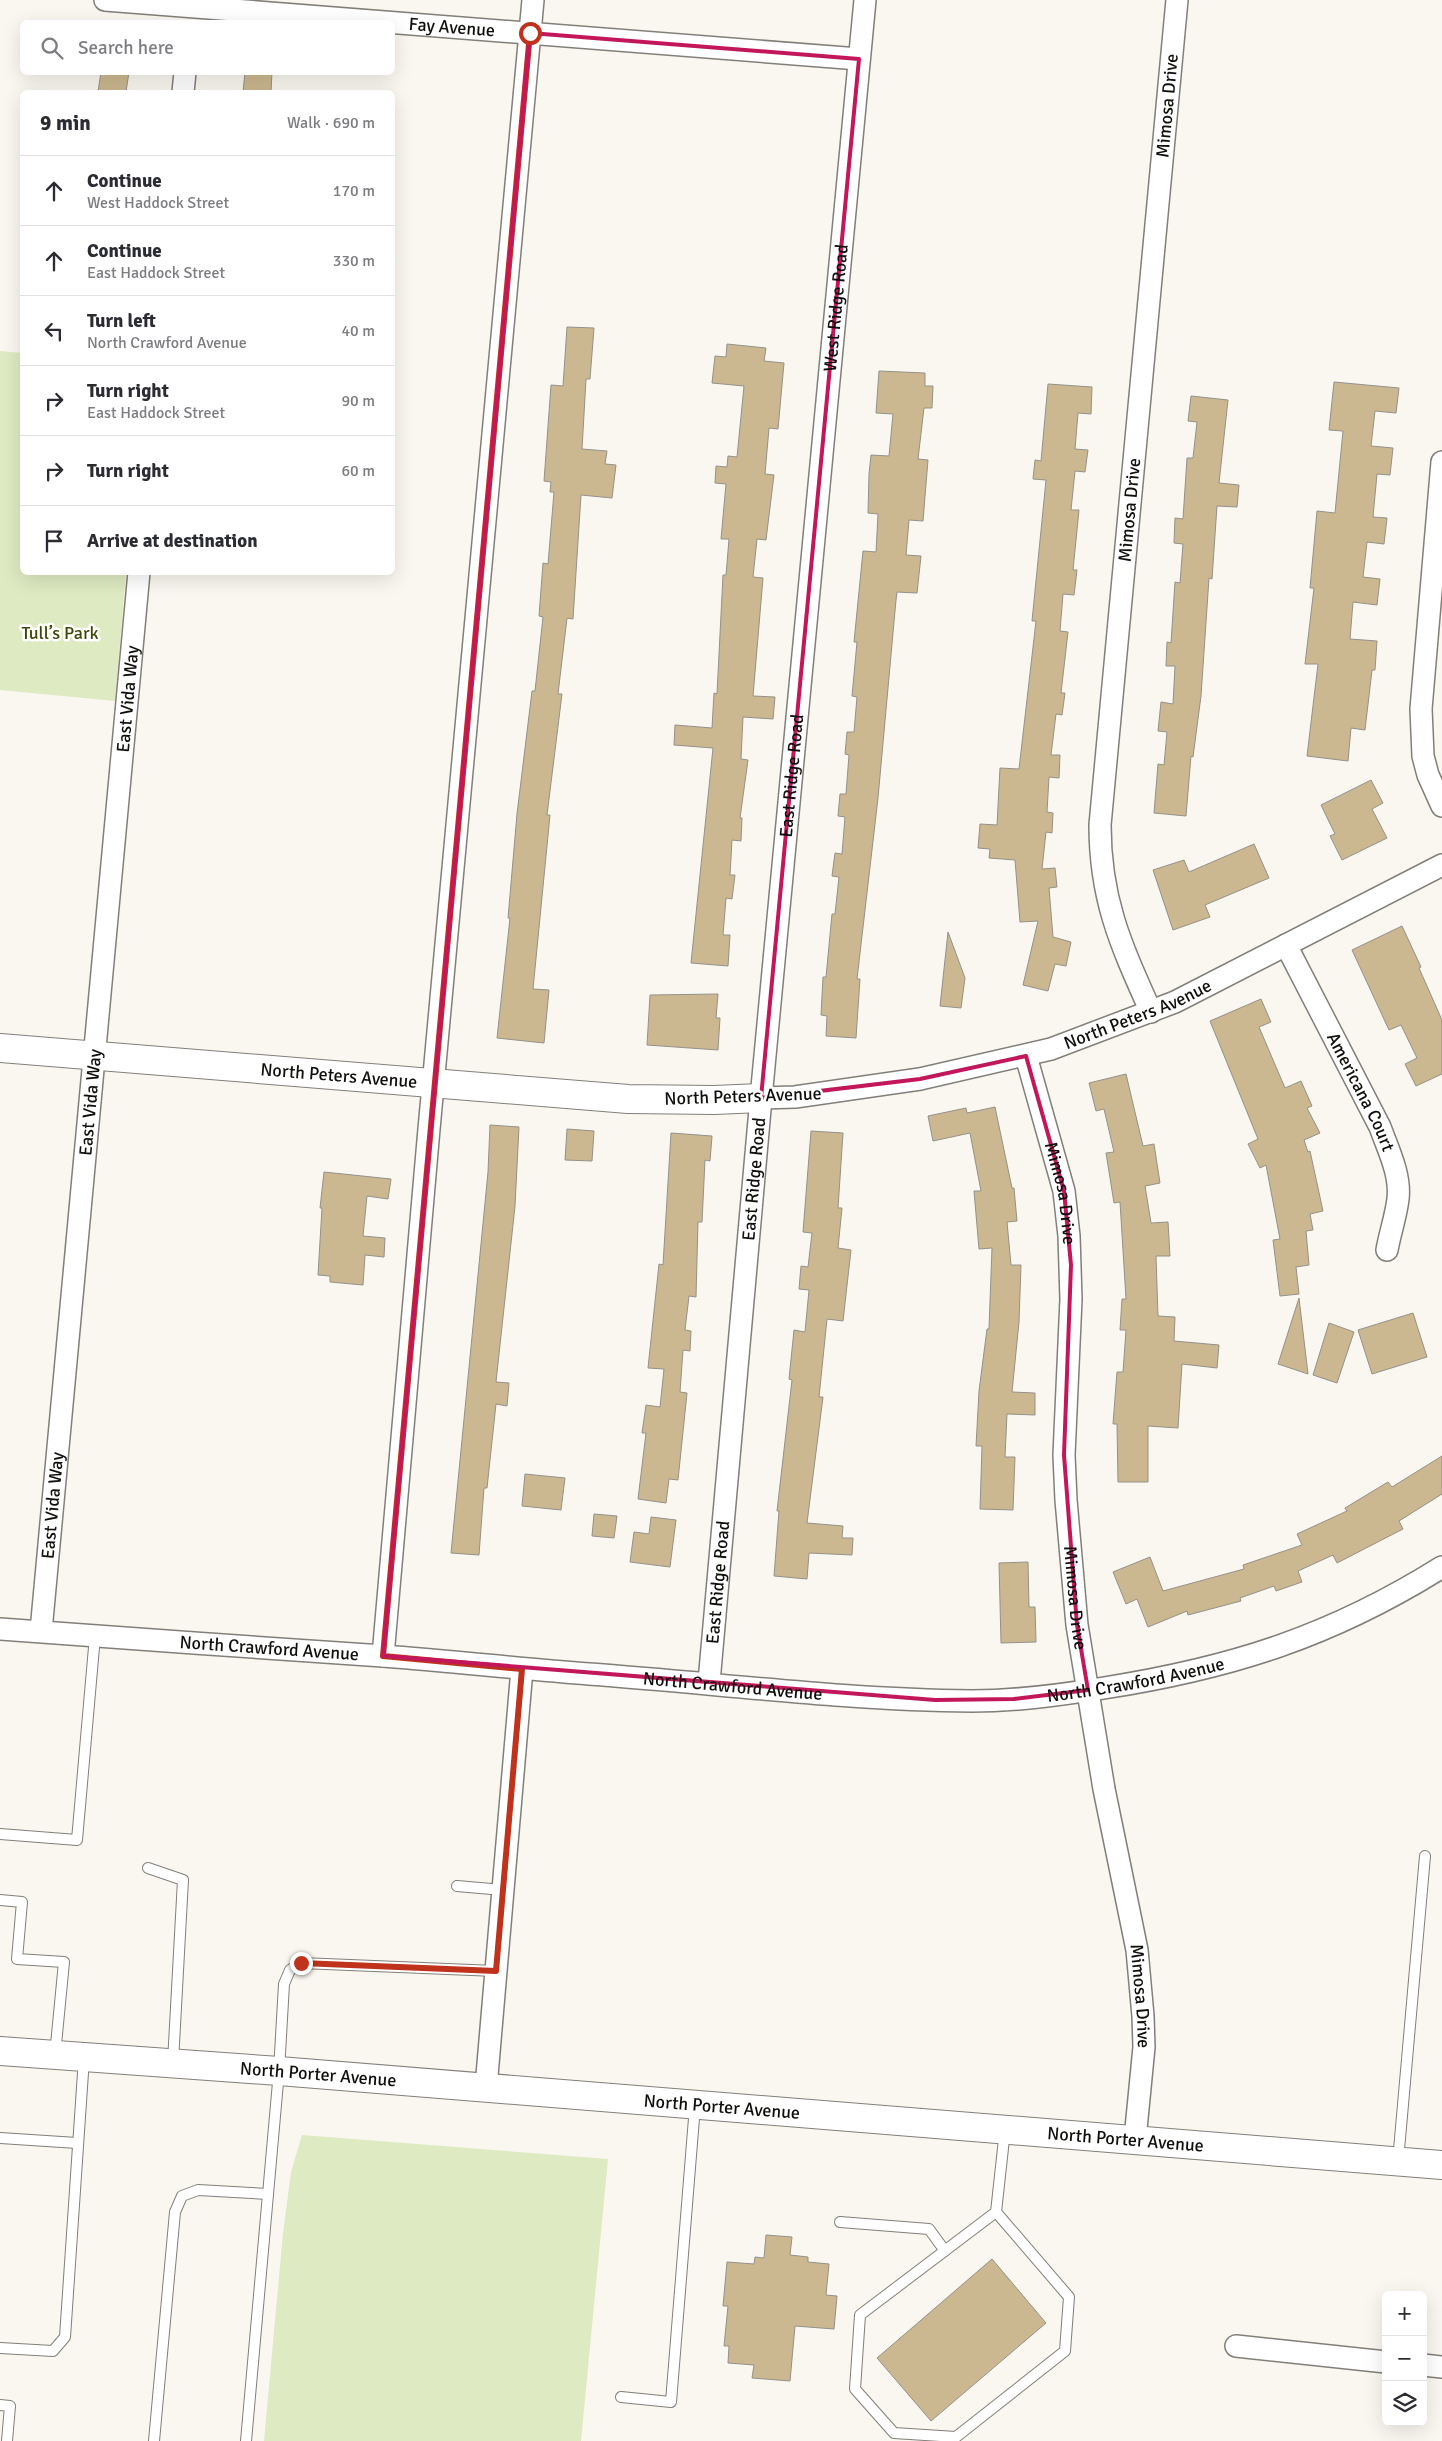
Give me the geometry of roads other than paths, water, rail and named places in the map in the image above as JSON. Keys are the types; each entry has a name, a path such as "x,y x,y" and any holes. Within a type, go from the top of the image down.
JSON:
{"main road":[{"name":"North Peters Avenue","path":"0,1048 628,1099 714,1100 760,1098"},
{"name":"North Porter Avenue","path":"0,2051 279,2071 1442,2165"}],"street":[{"name":"Fay Avenue","path":"105,0 191,10 338,20"},
{"path":"383,1656 433,1084 481,582 533,0"},
{"name":"West Ridge Road","path":"807,616 865,0"},
{"name":"Mimosa Drive","path":"1151,1012 1120,941 1107,902 1100,849 1100,825 1177,0"},
{"name":"Fay Avenue","path":"395,24 859,59"},
{"path":"183,90 185,75"},
{"path":"1442,462 1421,709 1421,738 1428,775 1442,806"},
{"name":"East Vida Way","path":"41,1631 139,575"},
{"name":"East Ridge Road","path":"709,1682 760,1098 807,616"},
{"name":"North Peters Avenue","path":"760,1098 795,1096 920,1079 1051,1049 1174,1002 1442,865"},
{"name":"Americana Court","path":"1286,945 1380,1127 1391,1157 1397,1182 1398,1199 1387,1250"},
{"name":"Mimosa Drive","path":"1026,1056 1064,1191 1068,1229 1071,1282 1065,1419 1065,1491 1077,1625 1104,1789 1139,1967 1144,2016 1144,2048 1135,2140"},
{"name":"North Crawford Avenue","path":"0,1628 383,1656 836,1694 967,1701 1046,1696 1088,1690 1180,1674 1246,1658 1294,1642 1338,1624 1378,1605 1442,1567"},
{"path":"486,2088 522,1669"},
{"path":"1236,2346 1382,2362"},
{"path":"1427,2365 1442,2367"}],"lane":[{"path":"0,1834 77,1840 95,1636"},
{"path":"1398,2162 1425,1856"},
{"path":"148,1868 183,1880 173,2063"},
{"path":"457,1886 503,1890"},
{"path":"0,1900 22,1902 17,1959 64,1962 55,2055"},
{"path":"246,2441 279,2071 284,1984 290,1970 301,1963 496,1971"},
{"path":"0,2348 53,2351 65,2337 84,2057"},
{"path":"621,2398 671,2402 695,2104"},
{"path":"996,2212 860,2315 855,2389 894,2433 956,2437 1065,2351 1069,2298 996,2212 1005,2129"},
{"path":"0,2138 77,2143"},
{"path":"154,2441 175,2212 182,2196 198,2190 268,2194"},
{"path":"840,2222 928,2229 944,2251"},
{"path":"0,2405 10,2406 7,2441"}],"park label":[{"name":"Tull’s Park","path":"60,633"}]}
